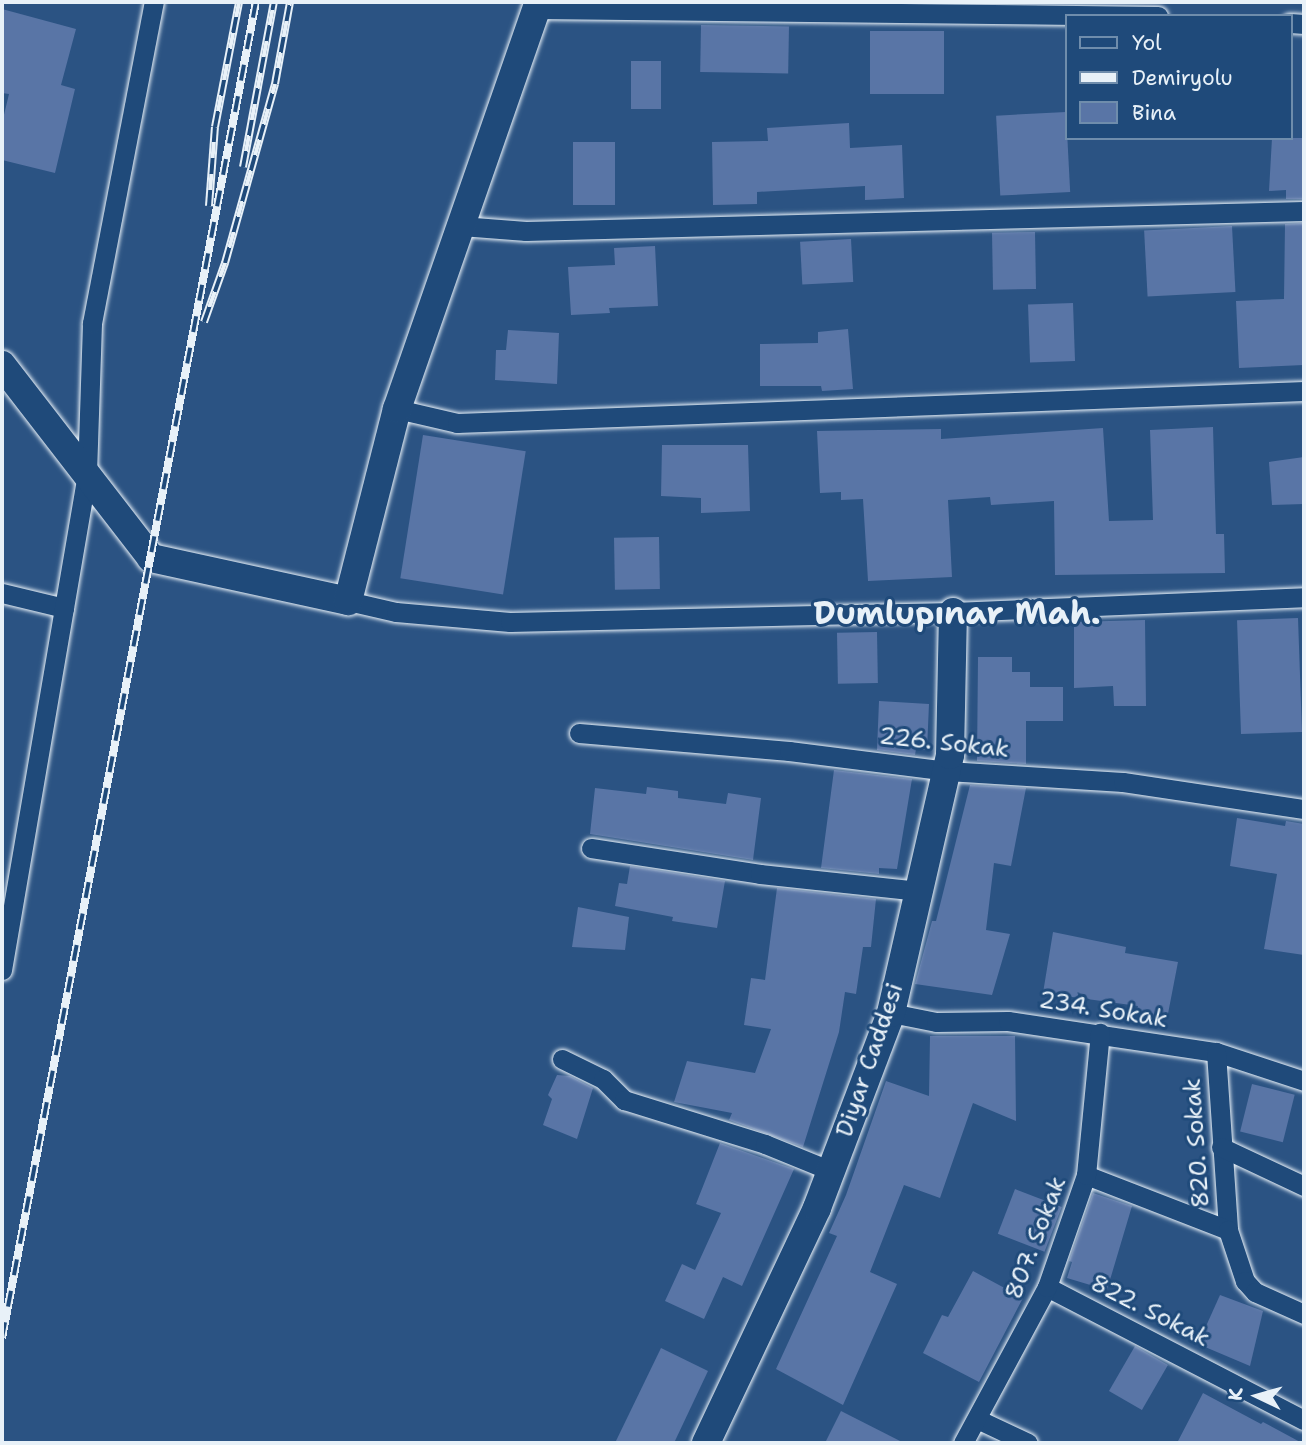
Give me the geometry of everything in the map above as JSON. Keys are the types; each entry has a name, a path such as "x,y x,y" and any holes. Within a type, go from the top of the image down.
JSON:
{"street":[{"path":"2,970 10,871 64,608 87,474 92,323 154,2"},
{"path":"348,601 397,409 538,5 1064,14"},
{"path":"461,226 539,230 1304,211"},
{"path":"2,365 151,558 396,612 510,622 953,612 1304,597"},
{"path":"397,409 457,423 1304,391"},
{"path":"2,593 64,608"},
{"name":"Diyar Caddesi","path":"706,1443 817,1208 891,1013 950,755 953,612"},
{"name":"226. Sokak","path":"579,733 789,751 947,771 1123,782 1304,809"},
{"path":"591,848 760,874 919,891"},
{"name":"234. Sokak","path":"891,1013 936,1022 1009,1021 1216,1052 1304,1081"},
{"name":"807. Sokak","path":"963,1443 1047,1287 1086,1175 1100,1033"},
{"name":"820. Sokak","path":"1216,1052 1228,1230 1245,1281 1255,1292 1304,1314"},
{"path":"562,1059 603,1079 624,1100 765,1144 831,1171"},
{"path":"1221,1147 1304,1186"},
{"name":"820. Sokak","path":"1086,1175 1228,1230"},
{"name":"822. Sokak","path":"1047,1287 1304,1420"},
{"path":"977,1419 1028,1443"}],"building":[{"path":"2,9 76,29 61,85 75,89 55,173 2,160 2,123 9,94 2,93"},
{"path":"701,25 789,27 788,74 700,72"},
{"path":"870,31 944,31 944,94 870,94"},
{"path":"631,61 661,61 661,109 631,109"},
{"path":"1064,112 1064,140 1067,140 1070,192 1000,196 996,116"},
{"path":"849,123 850,148 902,145 904,198 865,200 865,186 757,192 757,204 713,205 712,142 768,141 767,128"},
{"path":"1304,138 1304,199 1286,199 1286,190 1269,191 1272,140"},
{"path":"573,142 615,142 615,205 573,205"},
{"path":"1304,223 1304,365 1239,368 1236,301 1284,299 1285,224"},
{"path":"1232,226 1235,292 1148,297 1144,231"},
{"path":"1035,232 1036,289 993,290 992,233"},
{"path":"851,239 853,282 802,285 800,242"},
{"path":"655,246 658,306 609,308 610,313 571,315 568,267 615,265 614,248"},
{"path":"1073,303 1075,361 1030,363 1028,305"},
{"path":"848,329 853,389 822,391 821,386 760,386 760,344 818,343 818,332"},
{"path":"508,330 559,333 557,384 495,380 496,350 506,350"},
{"path":"1213,427 1216,534 1224,534 1225,573 1055,575 1054,501 991,505 990,497 948,500 952,577 868,581 863,499 841,500 841,492 820,493 817,431 941,429 941,439 1103,428 1109,521 1153,520 1150,430"},
{"path":"423,435 526,451 503,594 400,578"},
{"path":"662,445 748,445 750,511 701,513 701,498 661,496"},
{"path":"1304,457 1304,504 1272,505 1269,462"},
{"path":"659,537 660,589 615,590 614,538"},
{"path":"1298,618 1302,732 1241,734 1237,620"},
{"path":"1145,620 1146,706 1114,706 1113,686 1074,688 1074,622"},
{"path":"877,632 878,683 838,684 837,633"},
{"path":"978,657 1012,657 1012,672 1030,672 1030,687 1063,687 1063,721 1026,721 1026,764 977,761"},
{"path":"879,701 929,704 927,750 916,749 915,755 877,750"},
{"path":"834,770 912,779 897,869 879,868 879,874 821,868"},
{"path":"970,785 1026,788 1011,866 994,863 986,930 1010,934 992,995 915,984 932,921 936,921"},
{"path":"647,787 678,791 678,798 726,804 728,793 761,798 753,860 590,834 595,788 646,794"},
{"path":"1237,818 1285,826 1286,821 1304,824 1304,955 1264,949 1277,874 1230,866"},
{"path":"630,866 725,881 717,928 672,921 673,917 615,906 619,883 627,884"},
{"path":"777,888 876,899 871,947 863,947 856,994 845,992 839,1032 803,1147 729,1120 732,1113 674,1102 687,1061 755,1073 771,1029 744,1025 751,978 765,980"},
{"path":"578,907 629,917 625,950 572,947"},
{"path":"1053,932 1126,947 1125,953 1178,962 1167,1019 1136,1013 1138,1006 1043,993"},
{"path":"930,1036 1015,1036 1016,1121 973,1103 940,1198 904,1185 870,1272 897,1284 843,1405 776,1369 837,1236 829,1233 846,1195 886,1081 929,1096"},
{"path":"557,1075 570,1076 593,1088 577,1139 543,1125 552,1099 548,1095"},
{"path":"1252,1084 1295,1095 1283,1142 1240,1132"},
{"path":"720,1143 794,1169 742,1286 723,1277 704,1319 665,1301 682,1264 695,1270 721,1213 696,1204"},
{"path":"1015,1189 1062,1207 1044,1252 998,1234"},
{"path":"1093,1193 1132,1206 1107,1290 1067,1278 1072,1262 1069,1261"},
{"path":"973,1271 1023,1298 979,1382 923,1353 942,1315 948,1317"},
{"path":"1220,1295 1263,1311 1250,1366 1198,1344"},
{"path":"1135,1346 1168,1365 1142,1410 1109,1391"},
{"path":"661,1348 708,1371 674,1443 615,1443"},
{"path":"1203,1393 1261,1424 1263,1422 1302,1443 1177,1443"},
{"path":"841,1411 904,1443 825,1443"}],"railway":[{"path":"209,206 215,127 239,2"},
{"path":"2,1338 256,2"},
{"path":"243,167 274,2"},
{"path":"204,322 225,263 275,84 290,2"}],"district":[{"name":"Dumlupınar Mah.","path":"957,613"}]}
